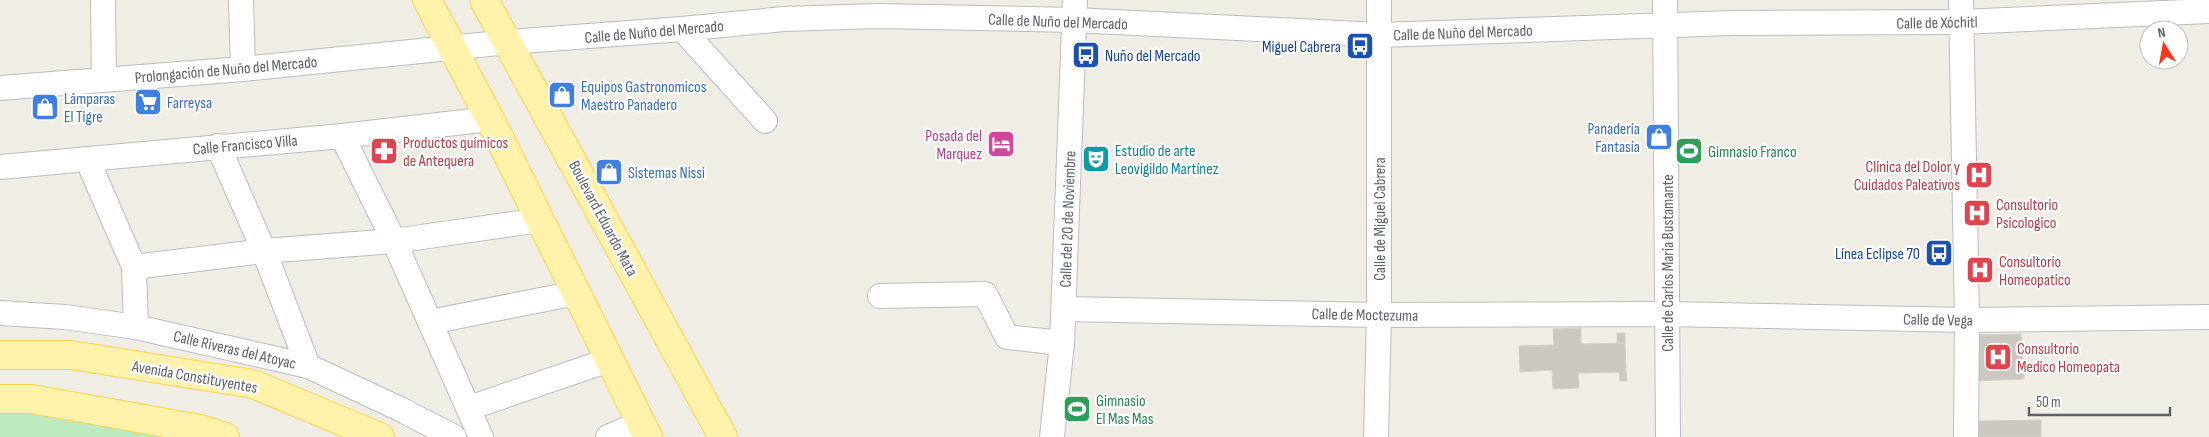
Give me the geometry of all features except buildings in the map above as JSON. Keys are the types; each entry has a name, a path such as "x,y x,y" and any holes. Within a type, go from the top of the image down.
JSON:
{"main road":[{"path":"427,0 490,119 644,430"},
{"name":"Boulevard Eduardo Mata","path":"484,0 723,437"},
{"name":"Avenida Constituyentes","path":"0,355 72,355 254,384 380,437"},
{"path":"0,400 32,399 200,429 225,437"}],"street":[{"path":"103,0 104,79"},
{"path":"241,0 243,69"},
{"name":"Calle de Miguel Cabrera","path":"1376,437 1379,315 1379,0"},
{"name":"Calle de Carlos María Bustamante","path":"1665,0 1668,437"},
{"name":"Calle de Nuño del Mercado","path":"451,48 682,29 784,9 878,16 1075,10 1379,35 1666,25"},
{"name":"Calle del 20 de Noviembre","path":"1052,437 1064,309 1075,10"},
{"path":"1960,11 1967,320 1966,437"},
{"name":"Calle de Xóchitl","path":"1666,25 1960,11 2209,11"},
{"path":"682,29 765,121"},
{"name":"Prolongación de Nuño del Mercado","path":"0,88 243,69 451,48"},
{"name":"Calle Francisco Villa","path":"0,167 342,136 490,119"},
{"path":"342,136 394,241 481,437"},
{"path":"218,146 264,251 308,366"},
{"path":"87,159 134,267 136,327"},
{"path":"134,267 264,251 394,241 540,220"},
{"path":"430,322 576,293"},
{"path":"880,296 985,294 1007,337 1062,343"},
{"name":"Calle de Moctezuma","path":"1064,309 1379,315 1667,314"},
{"name":"Calle Riveras del Atoyac","path":"0,313 65,317 136,327 308,366 400,408 454,437"},
{"name":"Calle de Vega","path":"1667,314 1967,320 2209,318"},
{"path":"469,408 609,360"},
{"path":"608,437 644,430"}],"green space":[{"path":"0,399 221,437 0,437"}],"place":[{"name":"Miguel Cabrera","path":"1360,46"},
{"name":"Nuño del Mercado","path":"1086,55"},
{"name":"Equipos Gastronomicos Maestro Panadero","path":"562,95"},
{"name":"Farreysa","path":"148,102"},
{"name":"Lámparas El Tigre","path":"45,107"},
{"name":"Panadería Fantasía","path":"1659,137"},
{"name":"Posada del Marquez","path":"1001,144"},
{"name":"Productos químicos de Antequera","path":"384,151"},
{"name":"Gimnasio Franco","path":"1689,151"},
{"name":"Estudio de arte Leovigildo Martínez","path":"1096,159"},
{"name":"Sistemas Nissi","path":"609,172"},
{"name":"Clínica del Dolor y Cuidados Paleativos","path":"1979,175"},
{"name":"Consultorio Psicologico","path":"1977,213"},
{"name":"Línea Eclipse 70","path":"1939,253"},
{"name":"Consultorio Homeopatico","path":"1980,270"},
{"name":"Consultorio Medico Homeopata","path":"1998,357"},
{"name":"Gimnasio El Mas Mas","path":"1077,409"}]}
